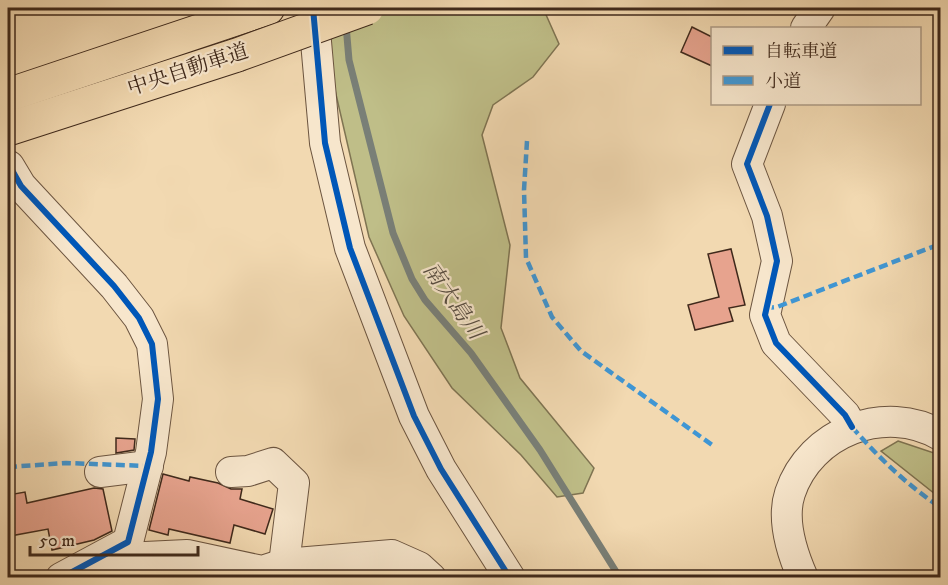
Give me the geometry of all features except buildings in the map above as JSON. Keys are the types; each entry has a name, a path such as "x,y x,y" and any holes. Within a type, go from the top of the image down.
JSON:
{"highway":[{"name":"中央自動車道","path":"8,95 268,8"},
{"name":"中央自動車道","path":"8,129 237,55 367,8"}],"street":[{"path":"313,8 326,143 350,248 414,416 441,469 510,578"},
{"path":"807,27 820,8"},
{"path":"770,105 747,164 766,216 777,261 765,315 776,343 844,415 852,427"},
{"path":"12,182 114,286 139,318 152,344 158,399 156,459 128,542 61,578"},
{"path":"804,578 795,560 786,521 789,494 801,467 852,427 889,420 926,426 940,435"},
{"path":"100,472 156,459"},
{"path":"231,472 248,471 273,463 294,483 270,571"},
{"path":"97,559 187,555 270,571 392,555 419,567 431,578"}],"shaded area":[{"path":"316,8 543,8 559,44 533,77 493,105 482,135 510,245 501,328 520,378 594,468 583,493 557,497 521,455 452,388 404,316 369,237"},
{"path":"898,441 940,455 940,498 881,451"},
{"path":"170,566 236,578 86,578 105,571"}],"waterway":[{"name":"南大島川","path":"346,25 349,60 393,233 412,279 425,300 471,353 540,450 620,578"}],"marked path":[{"path":"527,141 524,190 526,258 552,317 581,351 715,447"},
{"path":"765,308 777,307 940,244"},
{"path":"852,427 893,470 940,507"},
{"path":"8,467 66,463 148,466"},
{"path":"166,578 209,578"}],"cycle path":[{"path":"313,8 325,143 350,248 414,416 441,469 510,578"},
{"path":"770,105 747,164 767,216 777,261 765,315 776,343 845,415 852,427"},
{"path":"8,163 21,186 114,286 139,318 152,344 158,399 151,452 128,542 61,578"}]}
